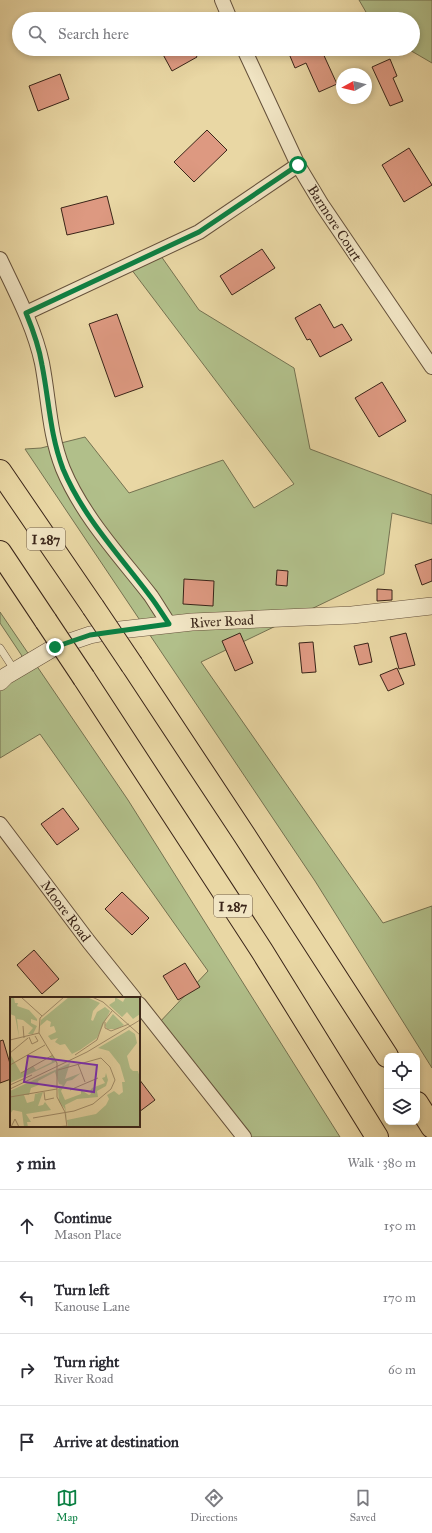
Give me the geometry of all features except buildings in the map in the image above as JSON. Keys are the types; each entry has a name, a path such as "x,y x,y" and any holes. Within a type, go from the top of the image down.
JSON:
{"highway":[{"name":"I 287","path":"0,471 132,665 245,836 385,1053"},
{"name":"I 287","path":"0,552 258,944 377,1137"},
{"path":"420,1108 432,1127"}],"street":[{"path":"222,0 227,12"},
{"name":"Barmore Court","path":"247,56 298,165 322,205 432,367"},
{"path":"26,313 199,232 298,165"},
{"path":"0,259 35,334 42,363 50,424 57,452 76,496 106,540 151,597 169,624"},
{"name":"River Road","path":"0,682 15,671 55,647 74,640 111,631 169,624 352,615 432,606"},
{"name":"Moore Road","path":"0,824 89,942 133,997"},
{"path":"140,1005 244,1137"}],"lane":[{"path":"0,648 15,671"}],"green space":[{"path":"359,0 432,0 432,63 420,56 420,12 366,12"},
{"path":"156,249 199,310 294,368 310,449 432,495 432,524 392,513 384,574 201,662 383,923 432,906 432,1068 315,881 25,449 41,448 85,437 129,493 223,460 254,508 294,484 128,265"},
{"path":"0,612 128,800 340,1137 241,1137 157,1025 208,971 40,734 0,758 0,677 22,656 0,623"}],"route":[{"path":"55,647 90,635 169,624 151,597 110,547 76,496 64,470 57,452 50,424 47,392 35,334 26,313 199,232 298,165"}]}
